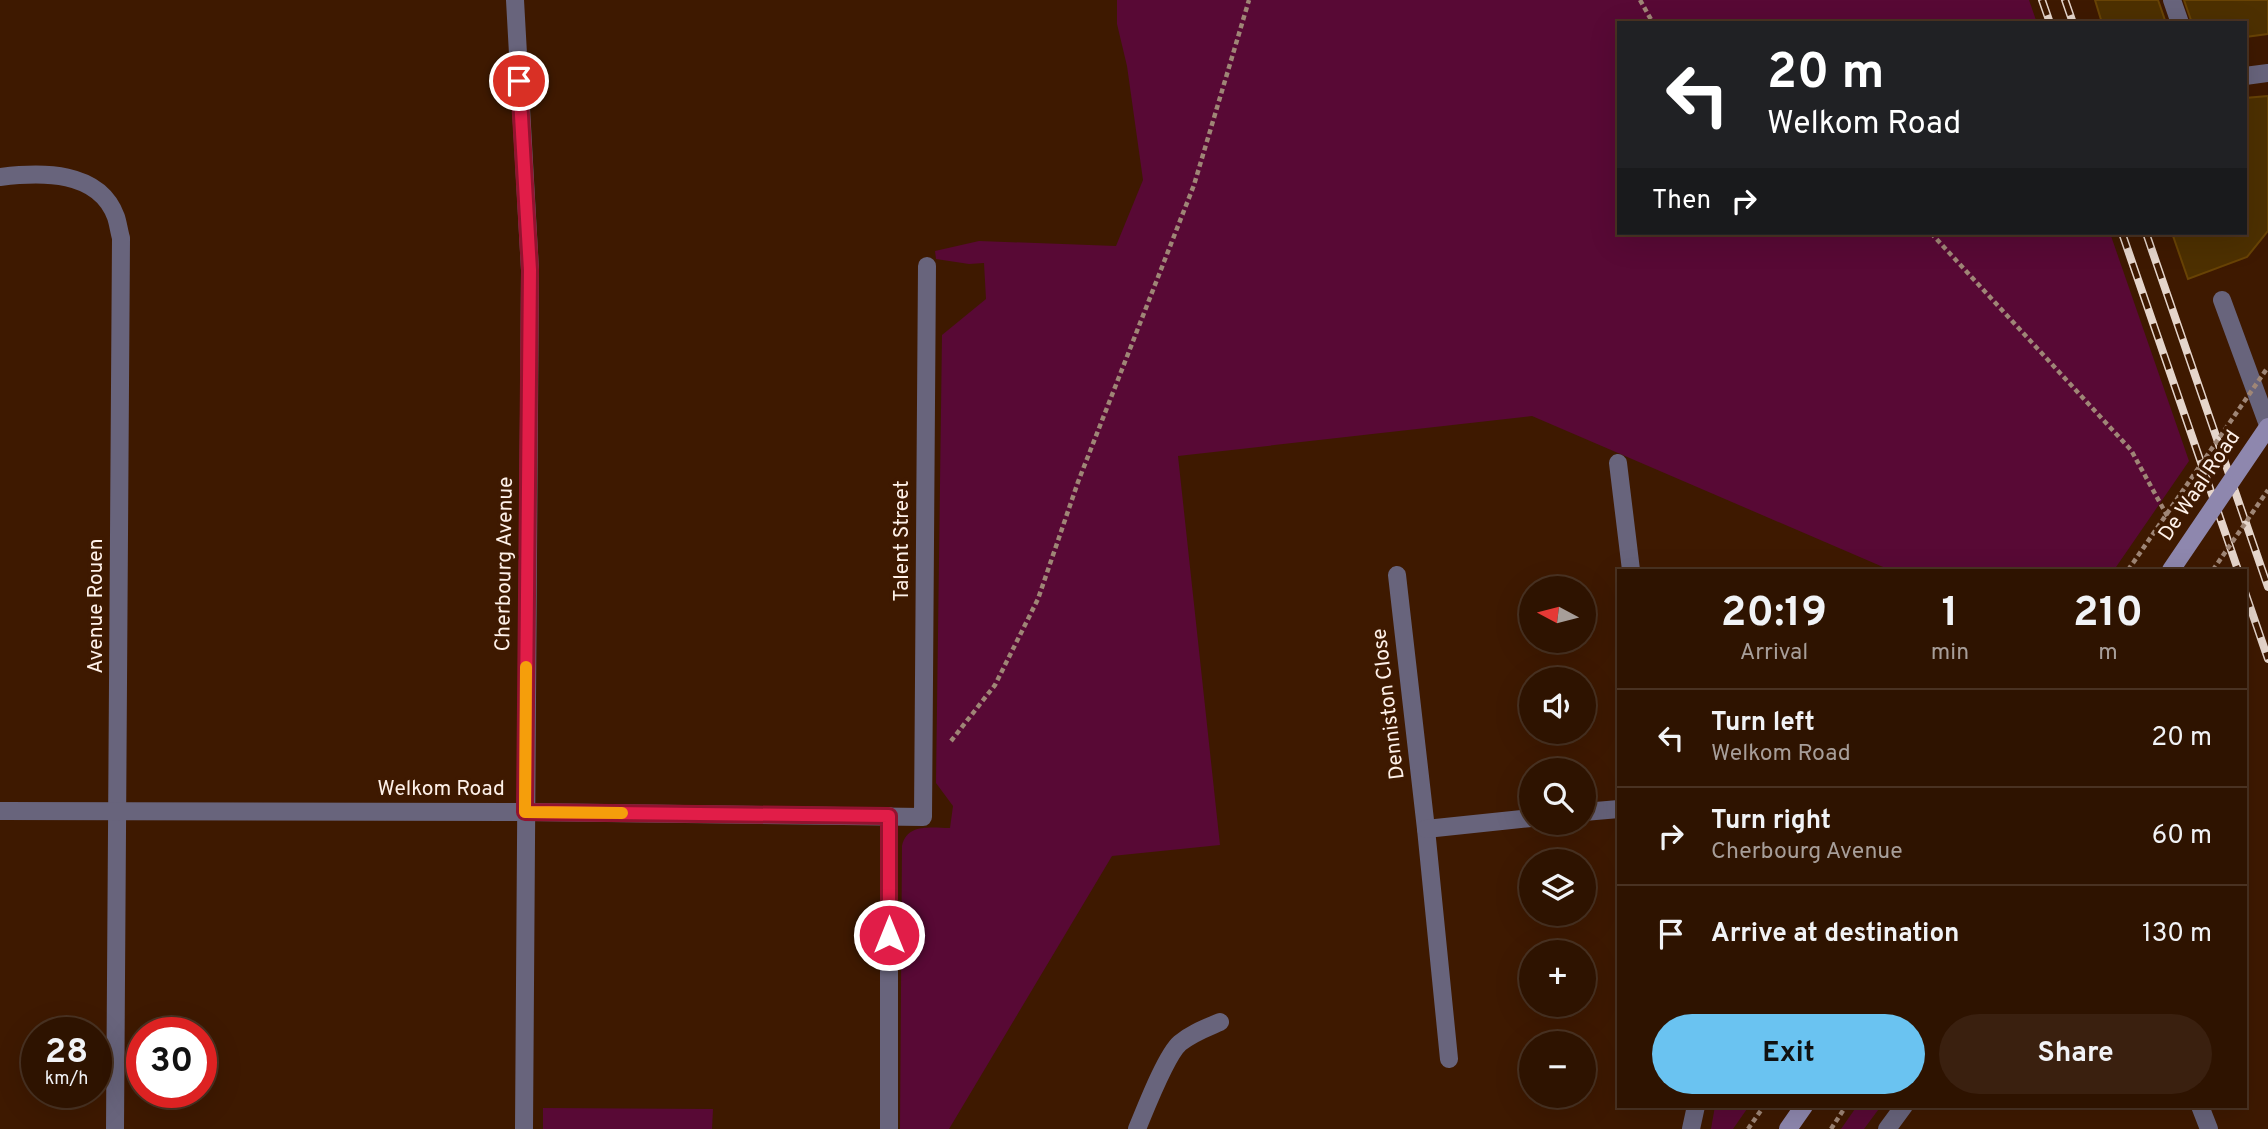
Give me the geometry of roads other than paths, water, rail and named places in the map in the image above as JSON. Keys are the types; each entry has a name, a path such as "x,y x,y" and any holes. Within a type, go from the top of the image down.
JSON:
{"main road":[{"name":"De Waal Road","path":"2172,569 2268,426"},
{"path":"1788,1129 1803,1108"}],"street":[{"name":"Cherbourg Avenue","path":"515,0 530,270 524,1129"},
{"path":"2172,0 2179,21"},
{"path":"2247,76 2268,73"},
{"name":"Avenue Rouen","path":"0,177 49,174 74,178 92,186 106,199 116,216 121,238 115,1129"},
{"name":"Talent Street","path":"923,817 927,266"},
{"path":"2222,300 2268,426"},
{"path":"1618,463 1631,569"},
{"name":"Denniston Close","path":"1397,575 1449,1059"},
{"path":"1596,812 1617,809"},
{"name":"Welkom Road","path":"0,811 525,812 923,817"},
{"path":"889,816 889,1129"},
{"path":"1426,829 1519,819"},
{"path":"1138,1129 1177,1045 1220,1022"},
{"path":"1691,1129 1696,1108"},
{"path":"1887,1129 1903,1108"},
{"path":"2201,1108 2209,1129"}],"railway":[{"path":"2042,0 2049,21"},
{"path":"2065,0 2072,21"},
{"path":"2123,235 2238,569"},
{"path":"2147,235 2268,587"},
{"path":"2247,598 2268,659"}]}
